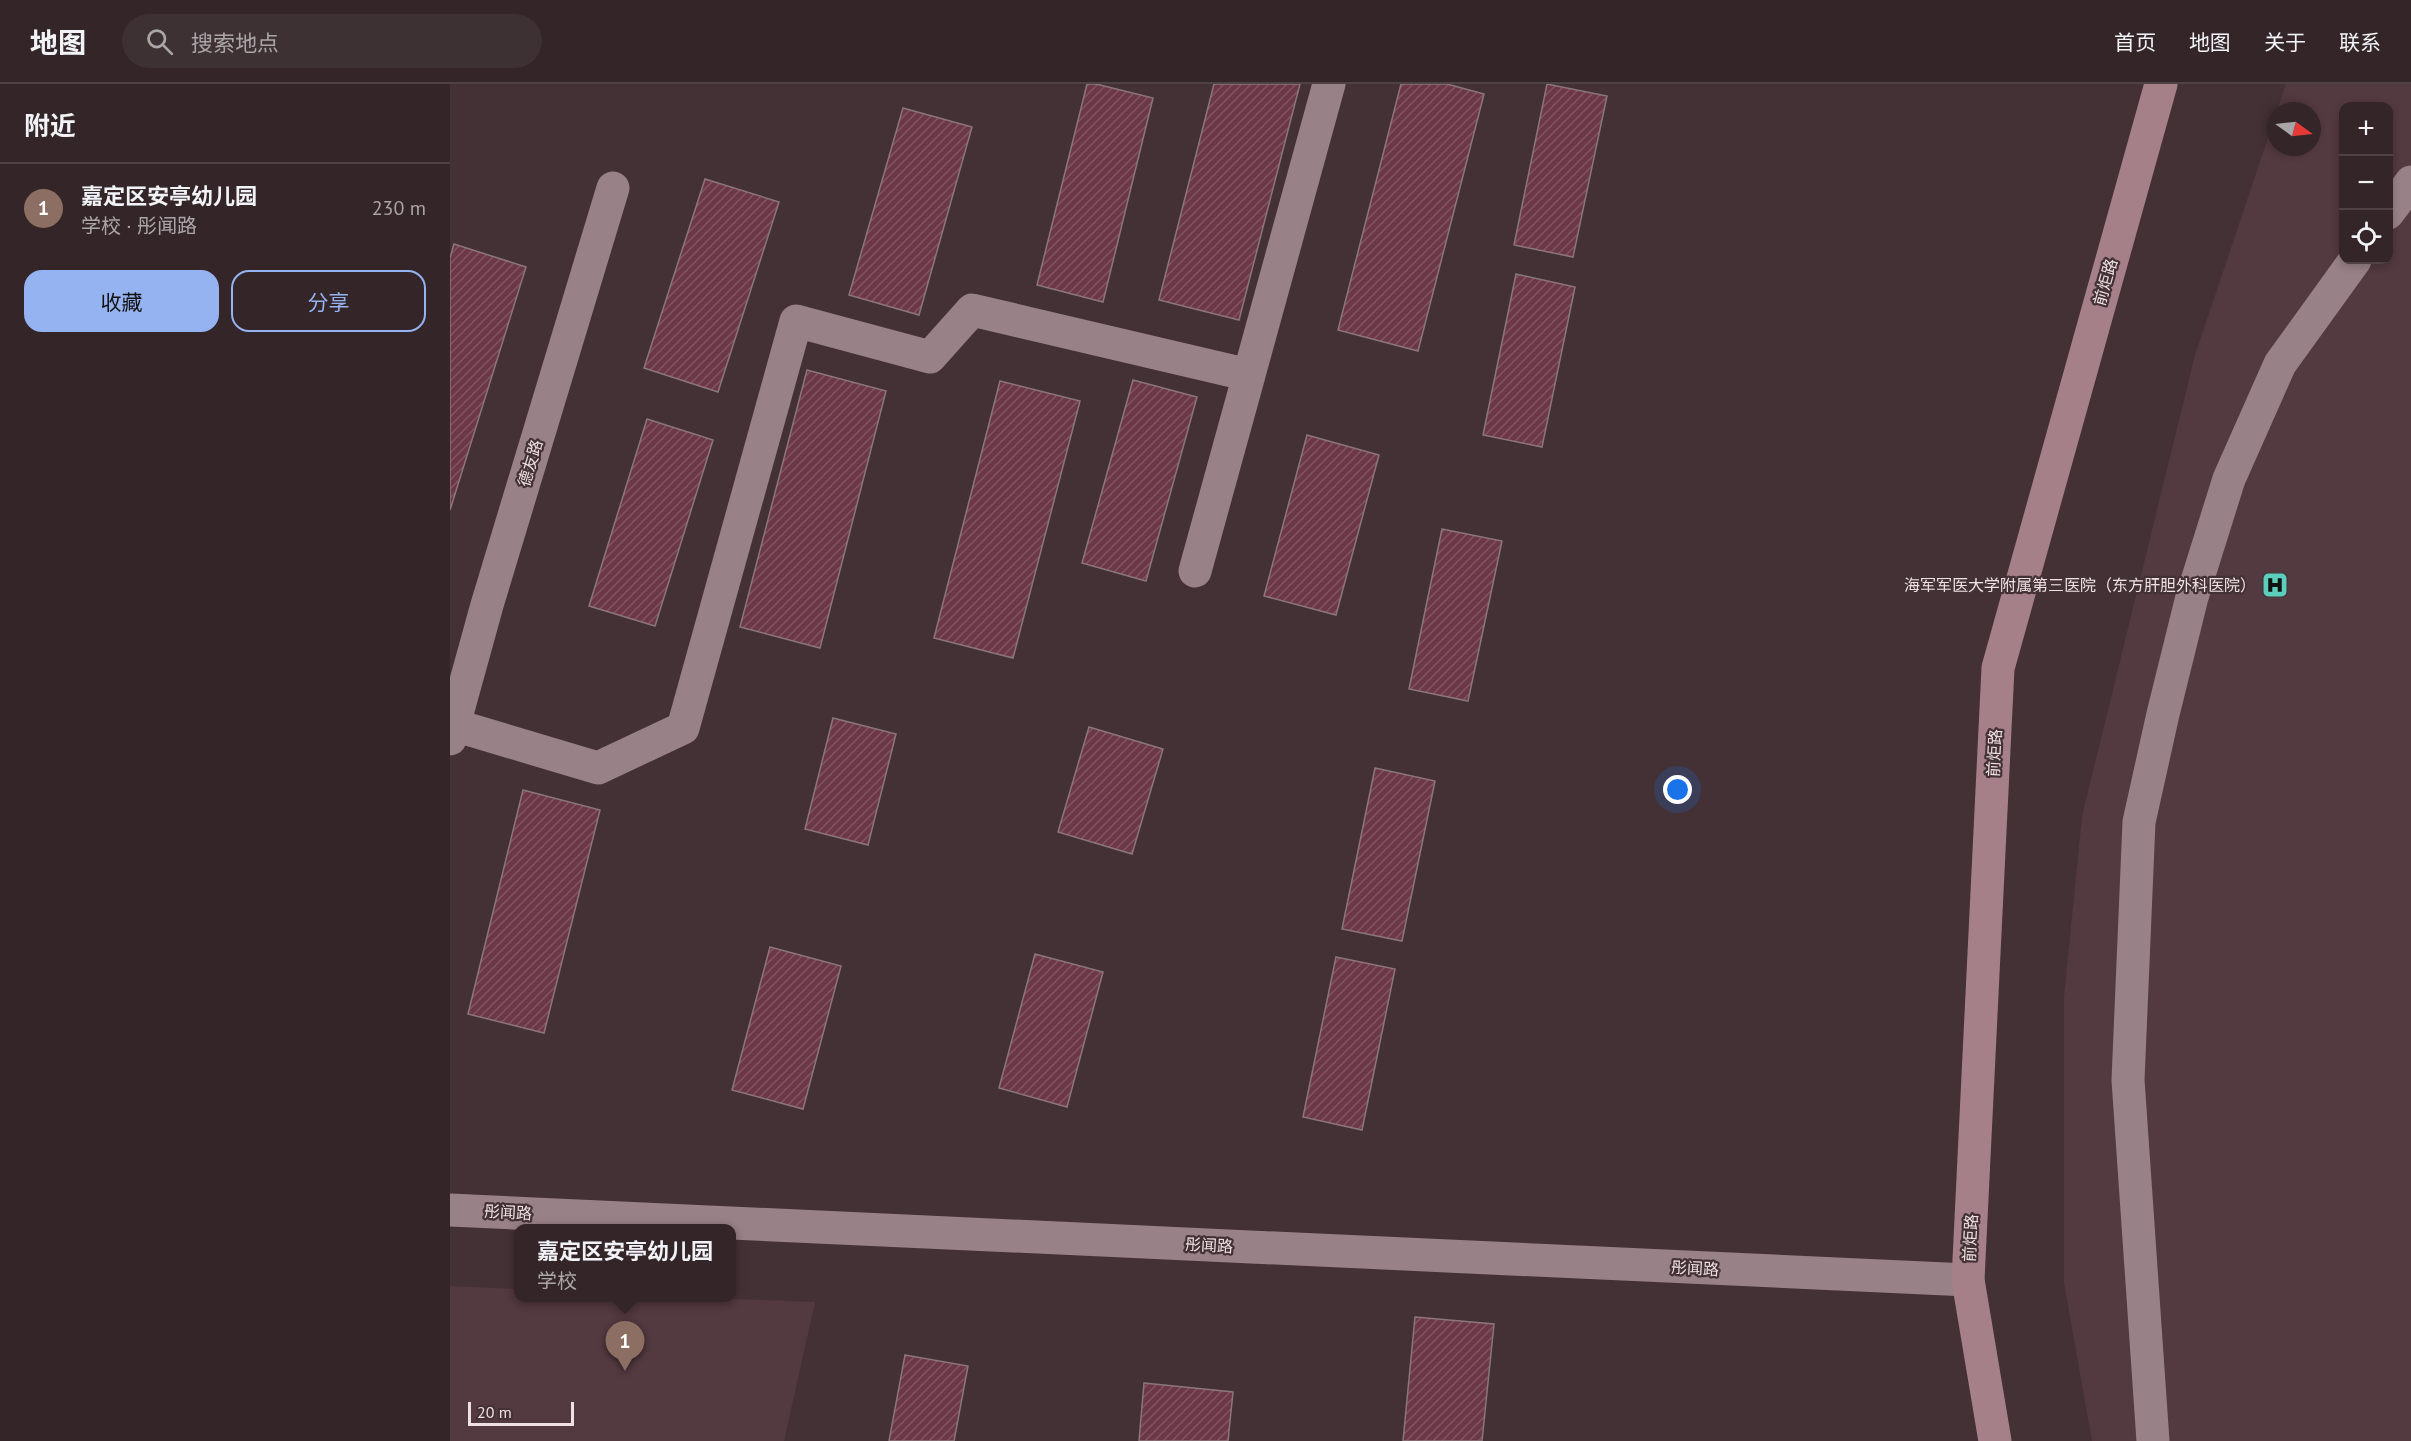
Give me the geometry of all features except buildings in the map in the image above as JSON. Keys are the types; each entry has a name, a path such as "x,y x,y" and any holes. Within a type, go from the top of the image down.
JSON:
{"street":[{"path":"1195,571 1329,84"},
{"name":"前炬路","path":"1995,1441 1968,1280 1998,668 2159,88"},
{"path":"2390,210 2411,182"},
{"name":"德友路","path":"452,732 487,605 613,188"},
{"path":"2153,1441 2128,1080 2139,822 2192,597 2229,479 2280,364 2352,264"},
{"path":"452,732 598,768 682,728 796,321 930,357 972,309 1249,375"},
{"name":"彤闻路","path":"450,1210 1968,1280"}],"shaded area":[{"name":"海军军医大学附属第三医院（东方肝胆外科医院）","path":"2286,84 2411,84 2411,1441 2092,1441 2064,1283 2064,996 2082,816 2195,355 2267,141 2267,156 2321,156 2321,102 2280,102"},
{"path":"450,1286 514,1289 514,1302 736,1302 736,1299 815,1302 784,1441 450,1441"}],"place":[{"name":"海军军医大学附属第三医院（东方肝胆外科医院）","path":"2275,585"},
{"name":"嘉定区安亭幼儿园","path":"625,1371"}]}
